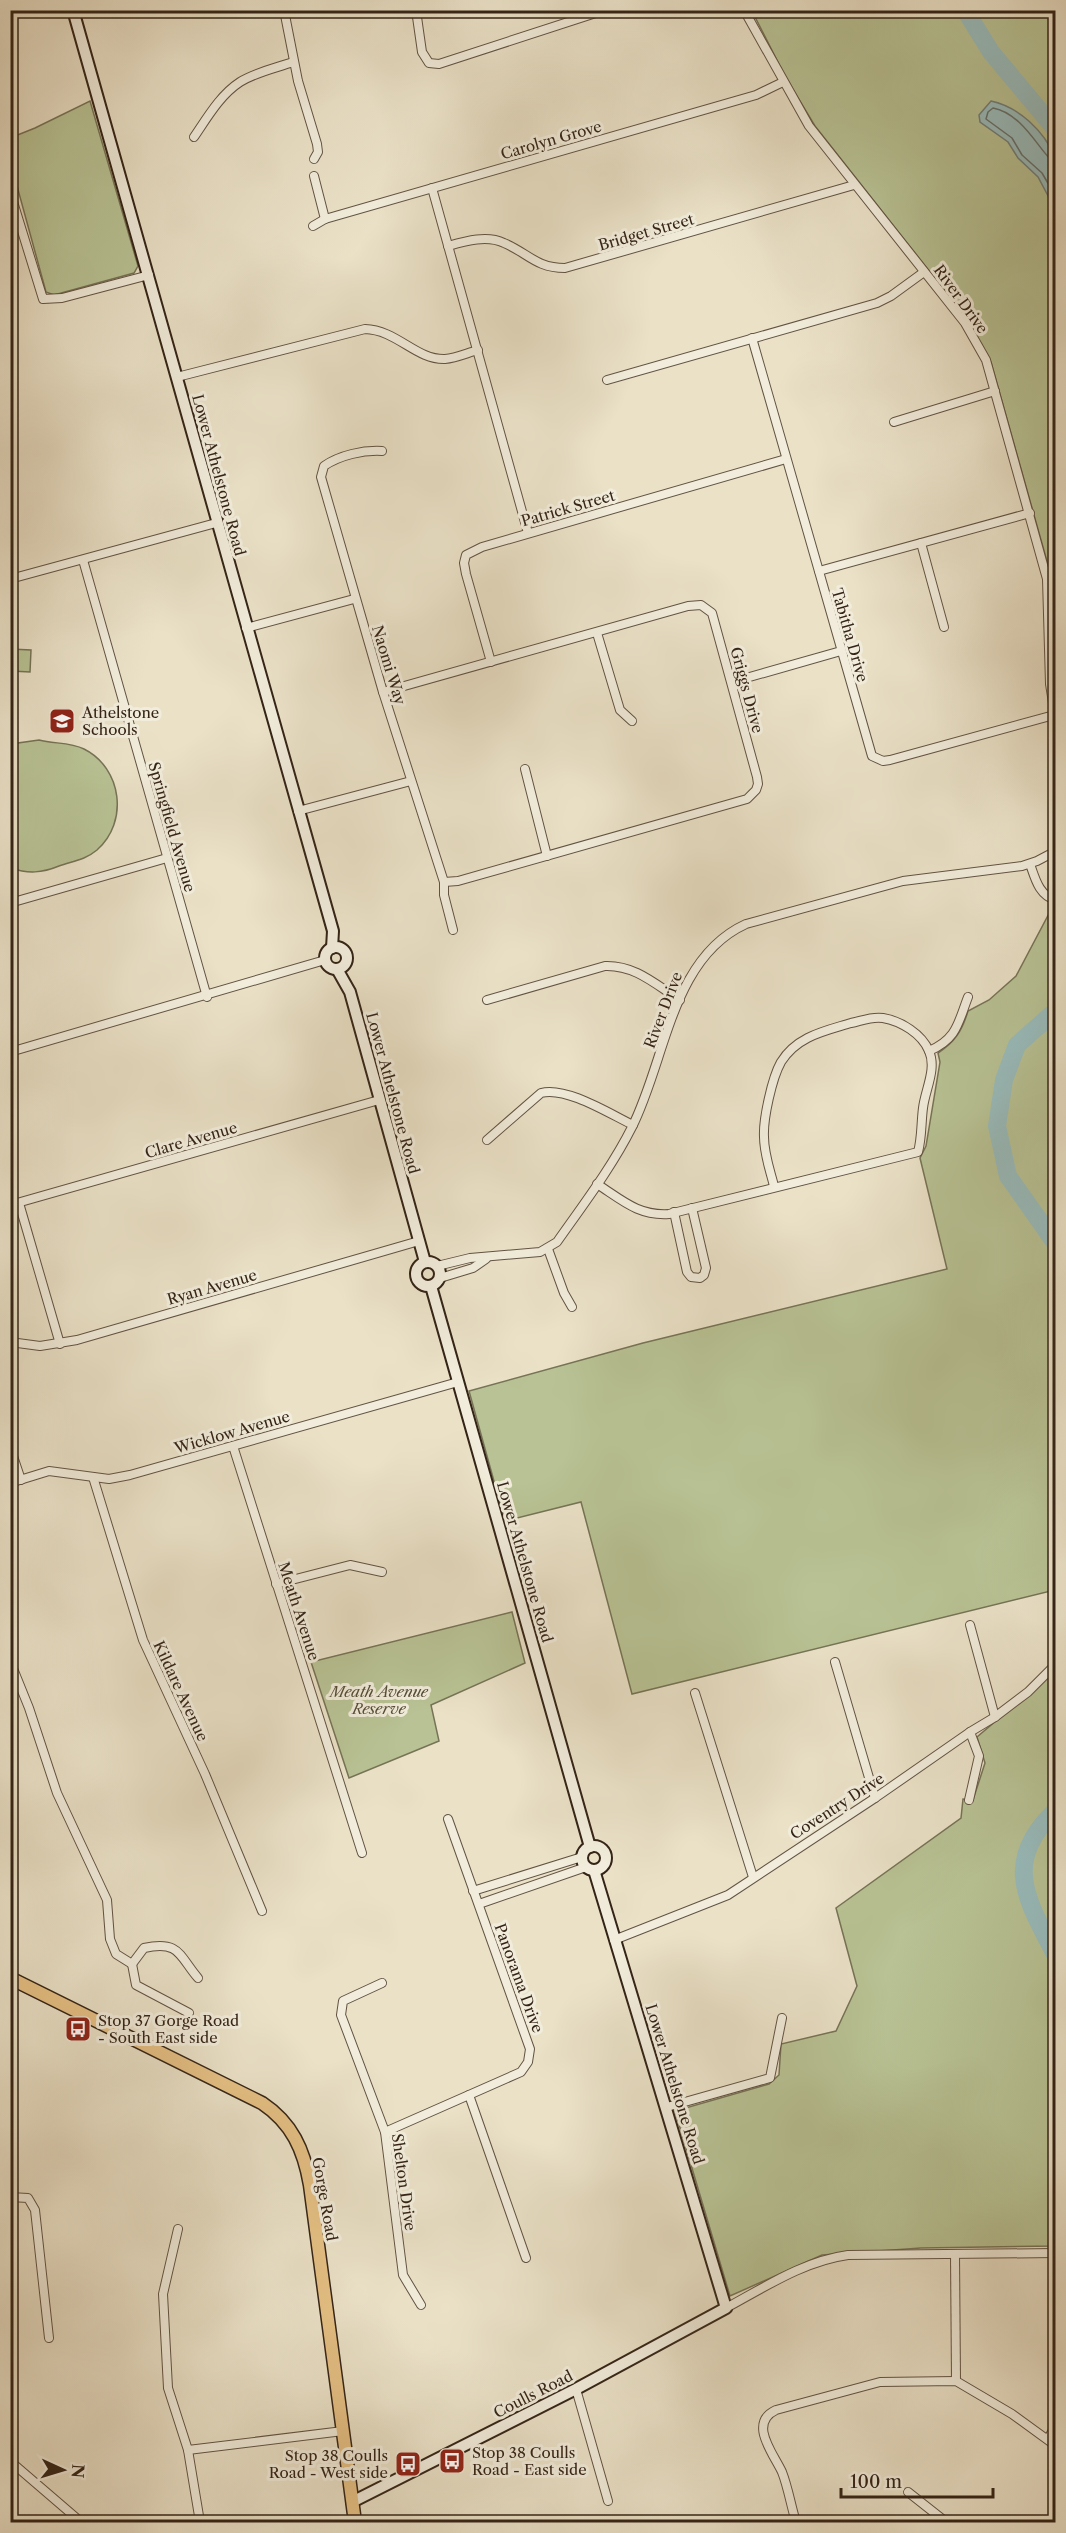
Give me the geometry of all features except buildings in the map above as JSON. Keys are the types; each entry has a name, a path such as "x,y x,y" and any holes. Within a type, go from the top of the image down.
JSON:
{"main road":[{"name":"Gorge Road","path":"10,1978 262,2103 274,2111 292,2131 306,2164 310,2185 355,2523"}],"street":[{"name":"Lower Athelstone Road","path":"73,10 333,931 332,948"},
{"path":"284,10 293,62 315,132 318,152 314,159"},
{"path":"416,10 422,52 429,63 439,64 602,11"},
{"name":"River Drive","path":"744,10 809,126 974,336 986,360 1047,579 1050,684 1055,719"},
{"path":"194,137 222,99 239,83 252,76 293,62"},
{"name":"Carolyn Grove","path":"313,226 325,219 756,95 783,82"},
{"path":"314,176 325,219"},
{"name":"Bridget Street","path":"448,246 469,240 503,242 539,265 565,268 854,185"},
{"path":"432,188 528,533"},
{"path":"10,192 43,299 62,298 149,275"},
{"path":"607,380 877,303 891,296 924,272"},
{"path":"177,377 365,329 385,332 424,355 435,358 446,359 478,350"},
{"name":"Tabitha Drive","path":"752,338 868,749 877,759 890,760 1055,719"},
{"path":"894,422 995,391"},
{"name":"Naomi Way","path":"382,451 370,450 333,460 324,466 321,477 354,598 444,882 444,895 453,930"},
{"name":"Patrick Street","path":"491,662 466,574 464,563 466,555 482,547 528,533 786,459"},
{"path":"819,571 1030,513"},
{"path":"10,579 216,523"},
{"path":"921,543 944,627"},
{"name":"Springfield Avenue","path":"83,560 207,997"},
{"path":"246,628 354,598"},
{"name":"Griggs Drive","path":"383,692 688,606 701,605 712,613 757,777 758,784 752,795 747,799 547,856 458,881 444,882"},
{"path":"597,633 620,710 632,721"},
{"path":"732,682 841,651"},
{"path":"525,769 547,856"},
{"path":"298,811 411,781"},
{"name":"River Drive","path":"548,1249 557,1242 597,1184 633,1125 645,1101 690,977 711,947 730,932 747,924 903,881 1030,864 1056,850"},
{"path":"10,903 167,858"},
{"path":"1030,864 1045,896 1056,900"},
{"path":"332,948 341,949 346,954 346,962 337,969 330,967 325,960 327,952 332,948"},
{"path":"10,1052 207,997 325,960"},
{"path":"487,1000 605,966 617,966 638,972 680,1000"},
{"name":"Lower Athelstone Road","path":"337,969 350,992 425,1262"},
{"path":"929,1051 940,1047 952,1037 968,997"},
{"path":"597,1184 638,1211 657,1215 918,1152 923,1109 932,1070 927,1045 912,1030 898,1022 870,1018 817,1033 791,1050 777,1073 763,1135 774,1186"},
{"path":"487,1140 541,1094 549,1091 571,1096 633,1125"},
{"name":"Clare Avenue","path":"10,1205 379,1100"},
{"path":"19,1203 60,1344"},
{"path":"674,1212 687,1272 691,1277 700,1278 704,1275 705,1268 692,1208"},
{"name":"Ryan Avenue","path":"10,1342 28,1346 60,1344 419,1241"},
{"path":"487,1258 473,1268 435,1282 423,1285 417,1277 418,1269 425,1262 437,1266 470,1258 540,1252 548,1249 564,1293 572,1307"},
{"path":"435,1282 437,1266"},
{"name":"Lower Athelstone Road","path":"435,1282 458,1382 590,1847"},
{"name":"Wicklow Avenue","path":"10,1484 38,1473 56,1471 109,1479 130,1476 458,1382"},
{"name":"Meath Avenue","path":"233,1446 362,1853"},
{"path":"10,1447 21,1480"},
{"name":"Kildare Avenue","path":"93,1477 143,1640 205,1774 262,1911"},
{"path":"276,1584 350,1565 382,1572"},
{"path":"970,1625 994,1717"},
{"path":"10,1661 29,1708 57,1793 107,1900 110,1939 116,1954 132,1964 136,1985 189,2013"},
{"path":"835,1662 875,1798"},
{"name":"Coventry Drive","path":"614,1940 728,1895 994,1717 1028,1692 1056,1664"},
{"path":"695,1693 753,1877"},
{"path":"969,1800 979,1756 970,1732"},
{"name":"Panorama Drive","path":"385,2132 521,2072 528,2062 530,2049 448,1819"},
{"path":"474,1892 588,1865 604,1866 606,1858 602,1849 590,1847 588,1865"},
{"name":"Lower Athelstone Road","path":"588,1865 667,2107 726,2308"},
{"path":"478,1904 588,1865"},
{"path":"132,1964 144,1948 165,1946 185,1957 198,1978"},
{"name":"Shelton Drive","path":"382,1983 343,2001 340,2015 385,2132 403,2276 421,2305"},
{"path":"667,2107 770,2078 782,2018"},
{"path":"469,2095 526,2258"},
{"path":"10,2198 28,2198 35,2210 49,2338"},
{"path":"178,2229 164,2294 168,2388 188,2450 200,2523"},
{"path":"726,2308 803,2268 830,2258 848,2255 1056,2253"},
{"path":"955,2254 956,2381"},
{"name":"Coulls Road","path":"352,2502 576,2389 726,2308"},
{"path":"796,2523 782,2472 768,2448 763,2421 768,2414 776,2410 880,2382 956,2381 1056,2446"},
{"path":"576,2389 608,2501"},
{"path":"1048,2439 1056,2426"},
{"path":"188,2450 343,2431"},
{"path":"10,2461 81,2523"},
{"path":"908,2492 946,2523"}],"green space":[{"path":"752,11 1055,11 1055,685 1052,579 991,362 963,314 815,126 786,78"},
{"path":"90,101 138,266 134,273 54,295 46,292 11,164 10,138"},
{"path":"10,649 31,650 30,672 11,671"},
{"path":"39,740 79,747 97,758 107,769 113,782 117,796 117,811 114,825 97,850 79,860 47,870 29,872 11,868 11,744"},
{"path":"1053,906 1056,906 1055,1590 632,1694 581,1502 505,1521 469,1391 643,1343 947,1269 920,1158 926,1146 940,1062 938,1053 957,1035 968,1011 989,1000 1016,976"},
{"name":"Meath Avenue Reserve","path":"512,1612 525,1663 431,1705 439,1741 349,1778 311,1662"},
{"path":"1055,1671 1055,2246 921,2248 822,2255 730,2296 675,2111 769,2084 779,2075 781,2044 836,2031 857,1986 836,1908 961,1818 963,1799 973,1800 985,1763 977,1737"}],"water":[{"path":"991,101 1021,114 1037,129 1050,147 1057,168 1055,209 1038,177 1018,158 1008,142 980,122 979,115"}],"waterway":[{"path":"965,10 991,52 1056,130"},
{"path":"1056,1015 1052,1014 1017,1045 1004,1080 997,1126 1008,1176 1056,1244"},
{"path":"1056,1810 1039,1829 1029,1847 1024,1864 1024,1882 1029,1899 1056,1956"}],"place":[{"name":"Athelstone Schools","path":"62,721"},
{"name":"Stop 37 Gorge Road - South East side","path":"78,2029"},
{"name":"Stop 38 Coulls Road - East side","path":"452,2461"},
{"name":"Stop 38 Coulls Road - West side","path":"408,2464"}]}
